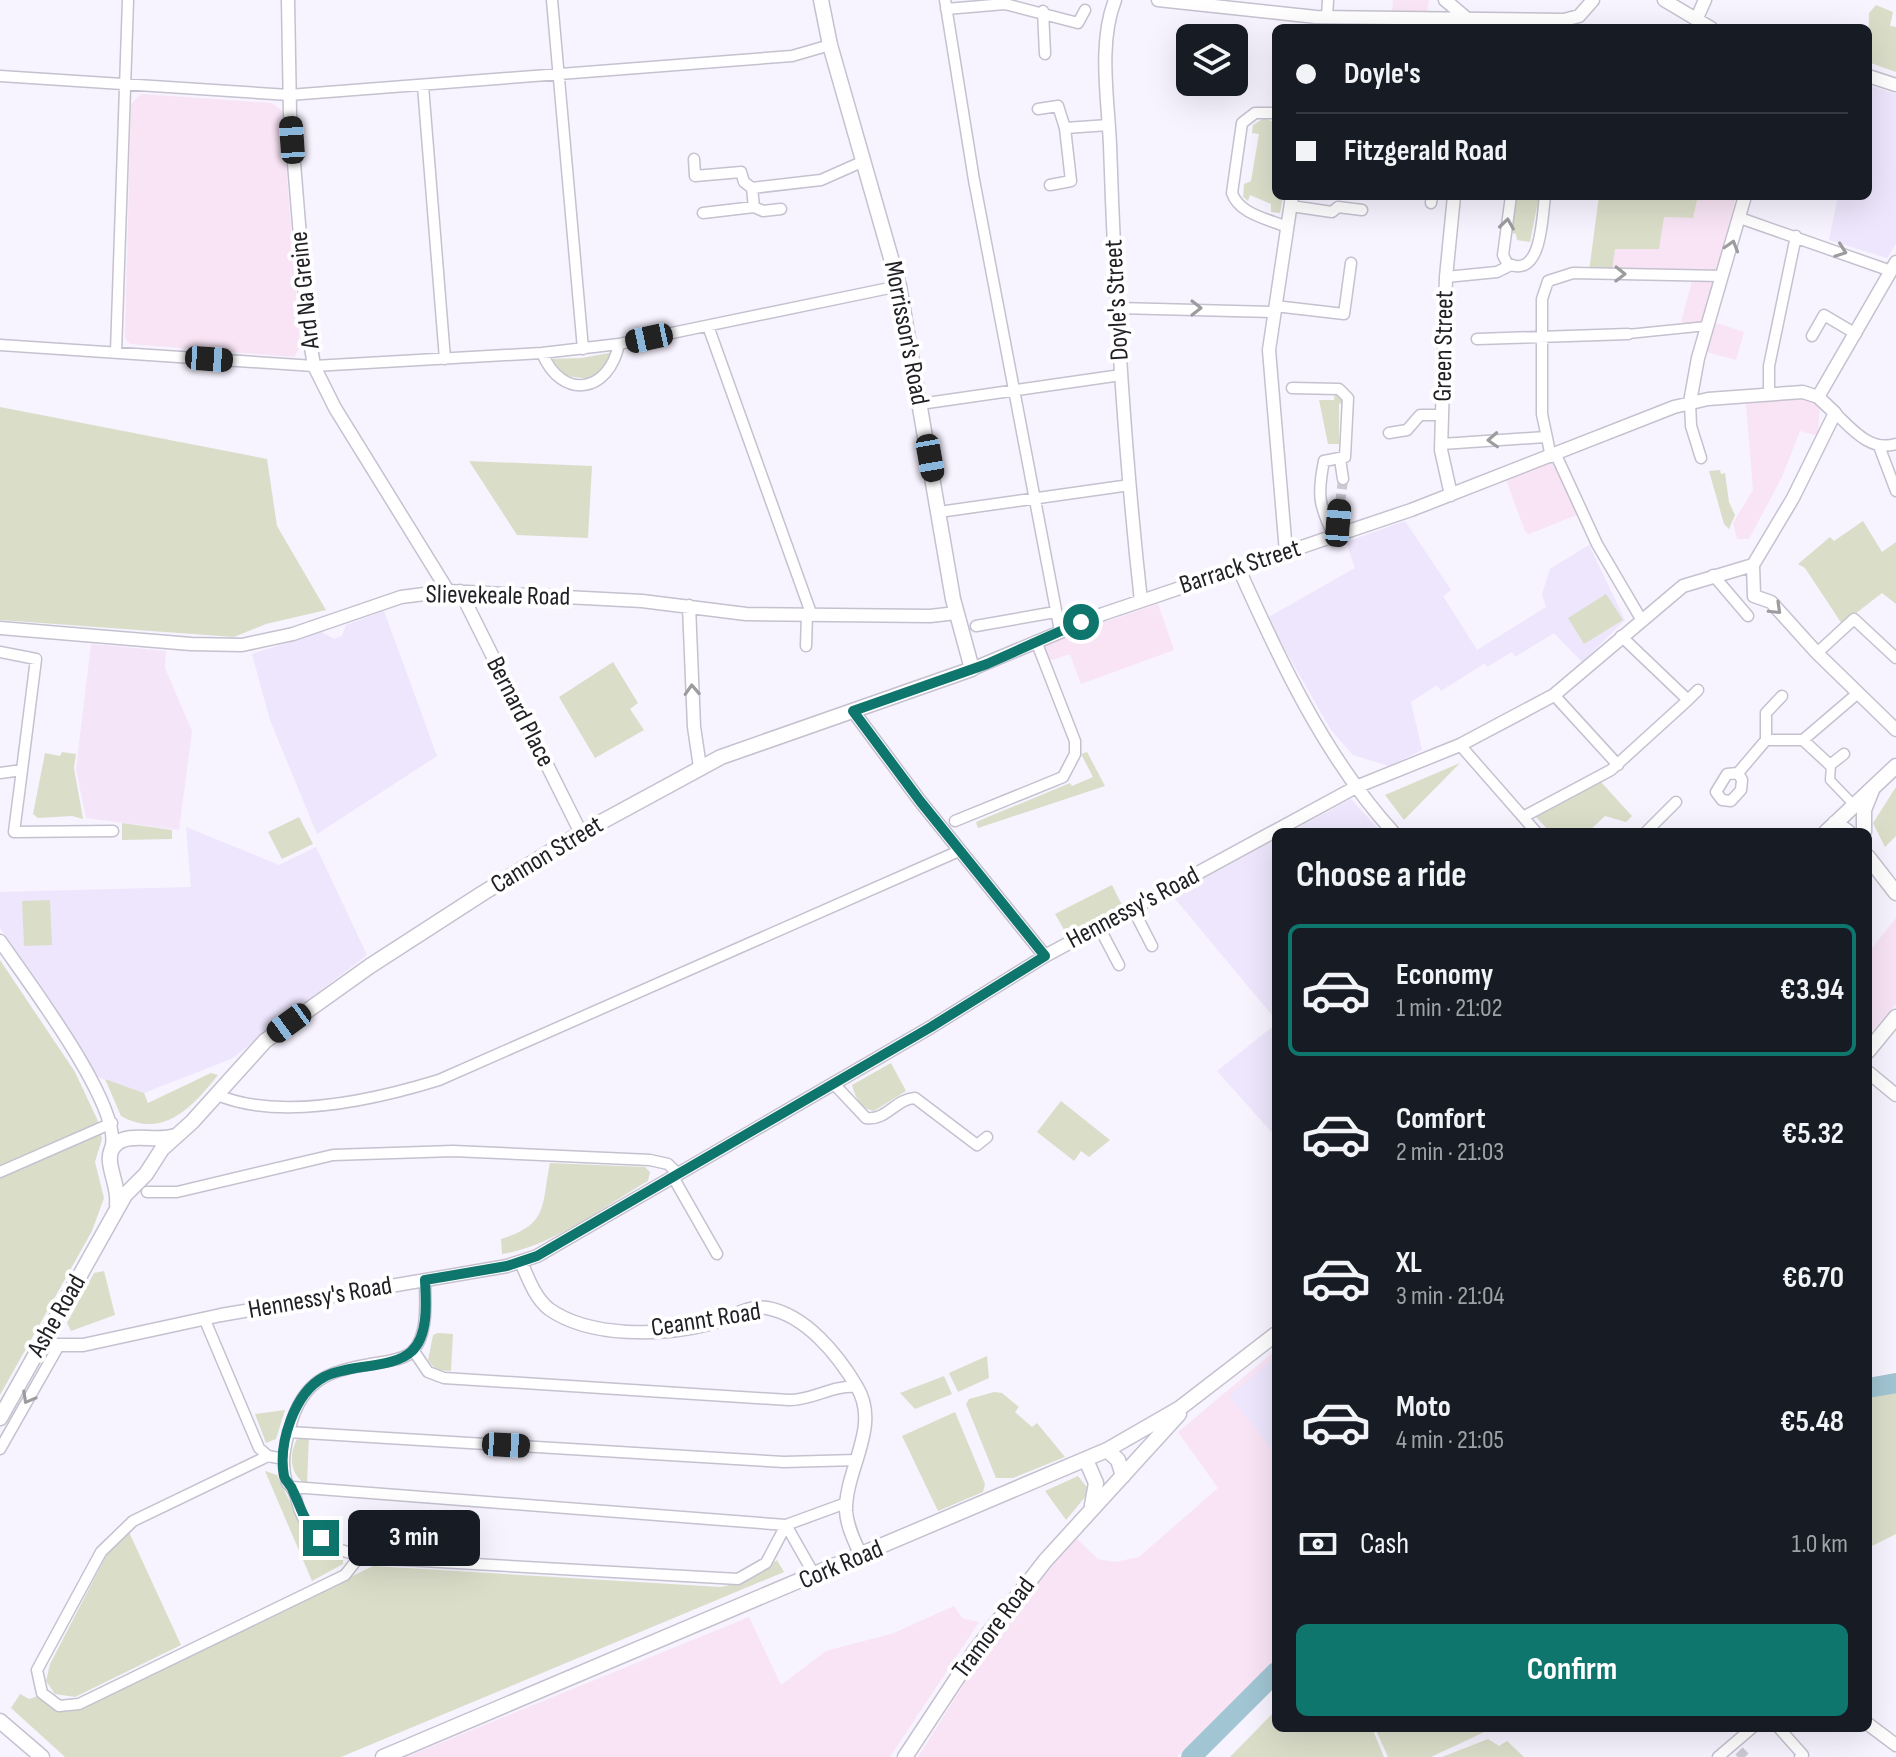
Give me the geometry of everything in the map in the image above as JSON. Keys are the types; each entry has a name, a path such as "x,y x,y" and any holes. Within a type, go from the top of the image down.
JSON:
{"main road":[{"name":"Morrisson's Road","path":"821,0 830,45 899,286 956,613 972,669"},
{"name":"Cannon Street","path":"151,1166 259,1046 410,939 581,833 700,767 769,738 972,669"},
{"path":"1830,828 1896,766"},
{"path":"1864,828 1864,810 1872,789"},
{"path":"1872,861 1896,893"},
{"path":"1872,1046 1896,1017"},
{"path":"114,1213 118,1188 110,1151 118,1142 160,1140 179,1134"},
{"path":"112,1171 126,1181 143,1186 151,1166 151,1153 135,1139"},
{"name":"Ashe Road","path":"0,1418 114,1213 143,1186"},
{"name":"Cork Road","path":"383,1757 1086,1460 1193,1399 1272,1337"},
{"name":"Tramore Road","path":"905,1757 975,1651 1092,1506 1193,1399"},
{"path":"1107,1450 1118,1460 1123,1476"},
{"path":"1086,1460 1097,1488 1092,1506"},
{"path":"0,1721 42,1757"}],"street":[{"path":"116,352 128,0"},
{"name":"Ard Na Greine","path":"288,0 289,95 307,322 314,366 335,408 454,591"},
{"path":"552,0 583,349"},
{"name":"Doyle's Street","path":"1115,0 1107,35 1109,125 1121,375 1141,601"},
{"path":"1158,0 1320,21 1399,23 1433,11 1438,0"},
{"path":"1320,21 1328,0"},
{"path":"1445,0 1458,13 1476,21"},
{"path":"1420,17 1529,24 1573,23 1593,0"},
{"path":"1664,0 1704,24"},
{"path":"1696,20 1705,0"},
{"path":"1060,631 1017,391 979,204 945,4 1006,2 1078,23 1085,10"},
{"path":"1043,11 1045,54"},
{"path":"0,76 289,95 792,56 830,45"},
{"path":"1872,77 1896,85"},
{"path":"423,86 445,359"},
{"path":"1038,109 1058,106 1065,128 1071,181 1050,185"},
{"path":"1272,113 1255,113 1242,123 1232,193 1235,203 1244,209 1287,227"},
{"path":"1065,128 1109,125"},
{"path":"694,159 695,176 741,172 744,182 752,188 821,180 864,161"},
{"path":"752,188 754,207"},
{"name":"Green Street","path":"1451,495 1443,473 1442,415 1446,277 1454,200"},
{"path":"1510,200 1503,255 1511,265"},
{"path":"1446,277 1497,272 1511,265 1526,265 1534,257 1544,200"},
{"path":"1701,458 1691,426 1690,402 1707,326 1744,200"},
{"path":"1286,552 1269,356 1291,201 1332,212 1338,207 1362,210"},
{"path":"703,213 754,207 763,211 781,209"},
{"path":"1740,218 1893,267 1818,397 1859,435 1879,446 1896,444"},
{"path":"1769,393 1770,358 1796,236"},
{"path":"1118,308 1274,309 1344,314 1351,263"},
{"path":"1641,619 1578,505 1545,437 1542,338 1545,284 1553,278 1573,273 1722,276"},
{"path":"0,345 314,366 542,353 619,344 899,286"},
{"path":"1812,336 1824,315 1856,334"},
{"path":"708,326 757,455 809,613 806,646"},
{"path":"1477,339 1628,334 1707,326"},
{"path":"542,353 556,375 570,383 585,384 605,376 619,344"},
{"path":"920,404 1121,375"},
{"path":"1292,388 1345,392 1348,398 1347,452 1340,459 1324,461 1318,501 1338,535"},
{"name":"Barrack Street","path":"972,669 1060,631 1451,495 1690,402 1769,393 1803,392 1818,397"},
{"path":"1835,413 1793,498 1753,565 1756,571 1752,593 1771,602 1817,653 1896,730"},
{"path":"1389,433 1407,430 1420,415 1442,415"},
{"path":"1442,444 1545,437"},
{"path":"1879,446 1896,491"},
{"path":"1340,459 1343,479"},
{"path":"939,512 1130,485"},
{"path":"1338,535 1340,504"},
{"name":"Hennessy's Road","path":"1281,828 1356,787 1460,745 1554,695 1683,586 1753,565"},
{"path":"1238,567 1303,697 1356,787 1390,828"},
{"path":"1713,575 1748,616"},
{"name":"Slievekeale Road","path":"0,628 191,644 242,645 293,634 401,597 454,591 689,606 746,614 930,616 956,613"},
{"name":"Bernard Place","path":"454,591 581,833"},
{"path":"689,606 694,727 700,767"},
{"path":"976,626 1055,612"},
{"path":"1817,653 1854,619 1896,658"},
{"path":"1621,636 1688,700"},
{"path":"955,821 1063,777 1071,768 1075,741 1036,641"},
{"path":"0,652 36,659 14,832"},
{"path":"1523,817 1618,765 1698,690"},
{"path":"1766,740 1803,740 1858,693"},
{"path":"1554,695 1618,765"},
{"path":"1738,773 1766,740 1767,711 1782,696"},
{"path":"853,711 959,851 1045,956"},
{"path":"1803,740 1831,765"},
{"path":"1460,745 1533,828"},
{"path":"1844,754 1831,765 1830,780 1853,804"},
{"path":"0,773 22,770"},
{"path":"1650,828 1676,802"},
{"path":"0,833 113,831"},
{"name":"Hennessy's Road","path":"41,1345 91,1344 204,1318 521,1262 833,1083 1045,956 1272,833"},
{"path":"215,1094 252,1107 282,1108 387,1092 439,1080 959,851"},
{"path":"1133,909 1152,946"},
{"path":"1099,927 1119,965"},
{"path":"0,941 83,1066 112,1123 115,1137 110,1151"},
{"path":"1872,1075 1896,1095"},
{"path":"833,1083 855,1110 870,1119 877,1119 909,1098 921,1101 977,1145 987,1137"},
{"path":"112,1123 135,1139"},
{"path":"0,1172 112,1123"},
{"path":"143,1186 177,1192 333,1155 453,1151 650,1160 668,1164 717,1254"},
{"name":"Ceannt Road","path":"521,1262 535,1292 548,1308 589,1324 634,1331 672,1331 717,1322 752,1309 776,1310 820,1339 857,1387 866,1415 846,1503 849,1529 861,1556"},
{"path":"425,1280 424,1322 413,1350 403,1357 348,1368 315,1382 299,1401 284,1459 287,1483 293,1487 786,1525 846,1503"},
{"path":"204,1318 258,1445 268,1456"},
{"path":"0,1449 58,1347"},
{"path":"413,1350 428,1372 444,1378 789,1400 804,1399 833,1387 857,1387"},
{"path":"289,1432 784,1462 857,1460"},
{"path":"284,1459 268,1456 133,1521 114,1535 101,1552 37,1670 37,1683 49,1701 59,1706 79,1704 345,1575 359,1557"},
{"path":"293,1487 301,1515 311,1528 338,1550 359,1557 731,1579 749,1576 763,1567 786,1525"},
{"path":"786,1525 815,1576"},
{"path":"1872,1727 1896,1745"},
{"path":"1718,1757 1736,1747 1749,1732"},
{"path":"1783,1732 1803,1755 1800,1757"}],"shaded area":[{"path":"1393,0 1429,0 1427,12 1392,13"},
{"path":"1872,86 1896,94 1896,244 1887,258 1829,240 1837,200 1872,200"},
{"path":"141,94 272,103 282,111 300,347 294,357 130,344 125,338 131,104"},
{"path":"1697,200 1735,200 1704,319 1744,332 1736,360 1703,351 1709,328 1681,322 1694,274 1612,271 1614,249 1664,217 1693,218"},
{"path":"1797,399 1820,403 1818,436 1800,431 1782,477 1749,539 1737,539 1733,523 1753,490 1746,404"},
{"path":"1555,461 1577,515 1529,534 1525,531 1506,480"},
{"path":"1405,521 1451,590 1443,596 1477,650 1546,607 1542,594 1550,569 1589,545 1625,620 1582,662 1554,633 1515,657 1512,652 1487,667 1485,663 1441,691 1437,685 1411,702 1422,750 1389,766 1353,755 1331,730 1267,618 1355,568 1346,542"},
{"path":"1158,604 1174,650 1081,684 1070,654 1049,661 1043,643"},
{"path":"384,611 437,756 317,834 270,720 252,654 321,632 334,639 342,636 346,625"},
{"path":"91,644 166,651 165,668 192,731 179,830 86,818 76,769"},
{"path":"1351,799 1377,828 1297,828"},
{"path":"186,827 279,865 316,847 367,955 231,1059 144,1093 98,1077 0,928 0,892 191,887"},
{"path":"1272,841 1272,1015 1172,895"},
{"path":"1896,918 1896,1004 1872,1031 1872,948"},
{"path":"1272,1027 1272,1133 1217,1071"},
{"path":"1272,1353 1272,1663 1177,1757 918,1757 996,1633 1076,1538 1098,1559 1115,1562 1139,1557 1218,1488 1178,1432"},
{"path":"1272,1359 1272,1449 1229,1396"},
{"path":"954,1606 962,1618 979,1622 890,1757 406,1757 749,1617 781,1685 826,1651 894,1633"}],"green space":[{"path":"1876,5 1893,12 1890,26 1896,27 1896,72 1872,63 1869,13"},
{"path":"1264,118 1272,121 1272,200 1282,200 1280,213 1271,212 1271,204 1250,195 1248,201 1243,197 1244,184 1251,181 1259,134 1252,133 1253,125"},
{"path":"1515,200 1538,200 1530,242 1517,240 1516,234 1511,233"},
{"path":"1598,200 1697,200 1693,218 1664,217 1659,249 1615,249 1612,271 1589,271"},
{"path":"614,352 608,366 590,379 566,376 550,359 582,358"},
{"path":"1335,392 1343,398 1343,403 1339,404 1339,444 1328,444 1319,400 1334,400"},
{"path":"0,407 267,459 277,526 326,610 266,624 234,637 0,620"},
{"path":"469,461 592,466 588,538 517,535"},
{"path":"1720,470 1721,474 1725,473 1729,502 1735,515 1729,529 1724,524 1709,471"},
{"path":"1863,521 1882,552 1896,542 1896,604 1882,593 1842,624 1805,568 1798,564 1830,537 1834,541"},
{"path":"1606,594 1623,620 1584,644 1568,618"},
{"path":"613,662 638,703 630,709 644,730 595,758 559,697"},
{"path":"62,752 76,754 74,768 83,819 72,816 38,818 33,814 45,753 60,756"},
{"path":"1087,752 1105,786 978,828 976,822 1070,783 1072,786 1093,777 1081,754"},
{"path":"1460,763 1404,820 1385,795"},
{"path":"1601,782 1632,816 1626,822 1605,816 1592,828 1546,828 1535,816"},
{"path":"1896,787 1896,836 1885,847 1873,823"},
{"path":"299,817 313,844 282,859 268,832"},
{"path":"122,823 172,830 172,839 122,840"},
{"path":"1112,885 1122,905 1067,935 1055,914"},
{"path":"50,900 52,945 24,946 22,901"},
{"path":"0,960 75,1072 97,1119 102,1139 95,1162 104,1198 92,1231 0,1395"},
{"path":"891,1063 906,1091 874,1111 866,1108 857,1098 852,1085"},
{"path":"211,1073 218,1075 188,1108 164,1122 151,1124 121,1116 105,1079 144,1093 148,1103"},
{"path":"1061,1101 1110,1140 1089,1157 1081,1151 1074,1161 1037,1132"},
{"path":"550,1163 645,1167 650,1172 648,1181 559,1234 521,1250 502,1254 501,1239 528,1227 540,1212"},
{"path":"104,1271 115,1315 71,1331 67,1323 94,1273"},
{"path":"453,1334 451,1371 436,1370 428,1360 433,1335"},
{"path":"987,1356 989,1378 958,1392 949,1373"},
{"path":"944,1376 952,1394 915,1409 900,1393"},
{"path":"1896,1391 1896,1534 1872,1546 1872,1396"},
{"path":"994,1392 1002,1393 1019,1407 1015,1412 1032,1427 1037,1423 1065,1457 1013,1478 996,1478 966,1404 969,1399"},
{"path":"285,1410 276,1439 266,1443 255,1414"},
{"path":"955,1412 985,1484 983,1492 938,1511 902,1436"},
{"path":"309,1435 307,1485 294,1471 292,1452 297,1439"},
{"path":"265,1471 277,1475 302,1527 343,1559 343,1564 312,1581"},
{"path":"1078,1476 1090,1491 1066,1520 1045,1491"},
{"path":"129,1532 181,1645 75,1697 55,1694 46,1681 50,1664 106,1556"},
{"path":"777,1560 784,1572 341,1757 65,1757 11,1708 20,1694 29,1699 38,1696 57,1709 80,1710 373,1566 721,1587 747,1581"},
{"path":"1272,1714 1272,1732 1374,1732 1384,1757 1230,1757"},
{"path":"1377,1732 1484,1732 1431,1757 1388,1757"},
{"path":"1488,1739 1499,1746 1507,1741 1524,1757 1442,1757"}],"waterway":[{"path":"1872,1387 1896,1383"},
{"path":"1191,1757 1272,1676"}],"tunnel":[{"path":"1340,504 1343,479"},
{"path":"1739,1751 1745,1757"}],"route":[{"path":"321,1538 303,1518 293,1487 287,1483 284,1474 284,1453 299,1401 315,1382 325,1376 348,1368 397,1359 413,1350 424,1322 425,1280 507,1266 537,1256 931,1027 1045,956 920,801 853,711 987,664 1081,622"}]}
